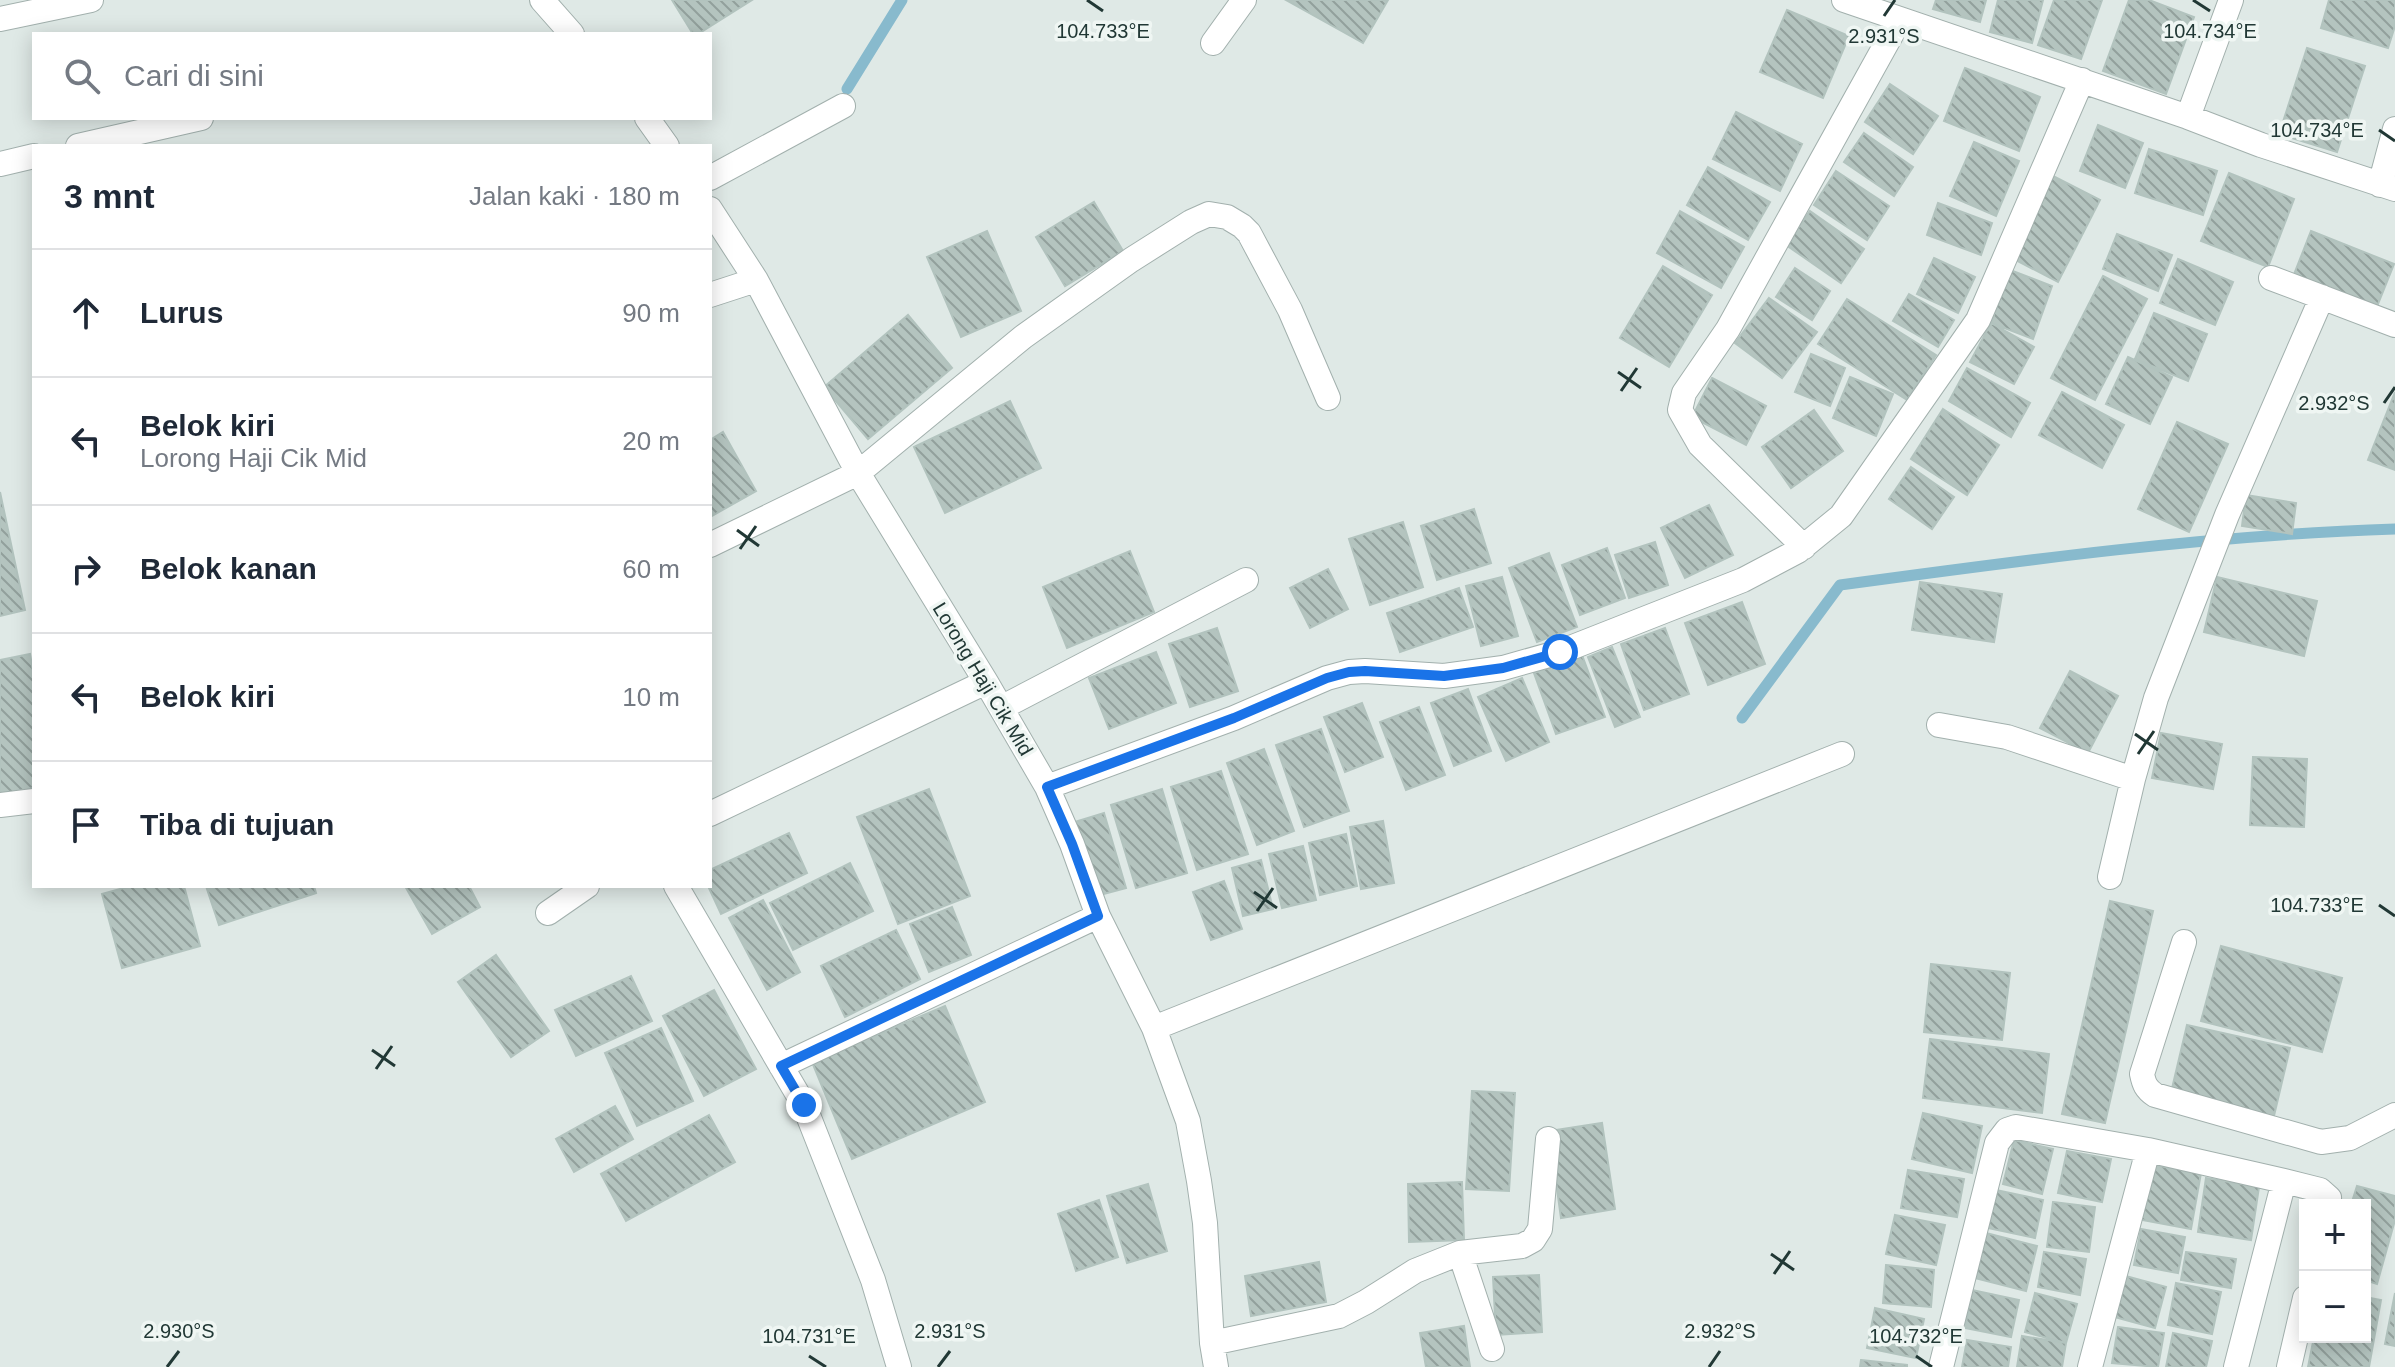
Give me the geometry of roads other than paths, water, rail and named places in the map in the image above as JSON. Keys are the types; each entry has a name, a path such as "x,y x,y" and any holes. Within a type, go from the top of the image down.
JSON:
{"street":[{"path":"0,19 91,0"},
{"path":"542,0 570,32"},
{"path":"1213,43 1244,0"},
{"path":"1844,0 2387,187 2395,129"},
{"path":"2188,117 2231,0"},
{"path":"1801,549 1700,445 1680,410 1684,393 1728,329 1900,19"},
{"path":"1047,787 1349,672 1444,676 1503,668 1560,652 1743,580 1801,549 1841,516 1978,320 2082,80"},
{"path":"712,177 843,106"},
{"path":"87,144 192,120"},
{"path":"648,120 666,144"},
{"path":"0,164 32,156"},
{"name":"Lorong Haji Cik Mid","path":"712,212 756,280 858,473 1047,787 1098,916 1154,1028 1188,1121 1205,1223 1214,1355"},
{"path":"712,544 858,473 1023,337 1131,260 1209,214 1227,217 1249,233 1290,310 1328,398"},
{"path":"2271,278 2395,325"},
{"path":"712,294 756,280"},
{"path":"2110,877 2156,698 2227,515 2322,297"},
{"path":"1001,708 1246,580"},
{"path":"712,813 986,682"},
{"path":"1939,725 2007,737 2133,779"},
{"path":"1154,1028 1842,754"},
{"path":"0,805 32,801"},
{"path":"548,913 584,888"},
{"path":"677,888 804,1105 873,1280 899,1367"},
{"path":"781,1066 1098,916"},
{"path":"2184,942 2142,1074 2150,1092 2321,1142 2350,1138 2395,1115"},
{"path":"1941,1367 1997,1143 2007,1130 2016,1127 2148,1150 2284,1181 2325,1193 2329,1199"},
{"path":"1214,1355 1339,1316 1415,1271 1460,1253 1522,1246 1533,1240 1540,1229 1548,1139"},
{"path":"2090,1367 2148,1150"},
{"path":"2237,1367 2284,1181"},
{"path":"1460,1253 1492,1349"},
{"path":"2289,1367 2299,1324"}],"waterway":[{"path":"847,89 902,0"},
{"path":"1742,718 1840,585 2186,543 2395,529"}]}
